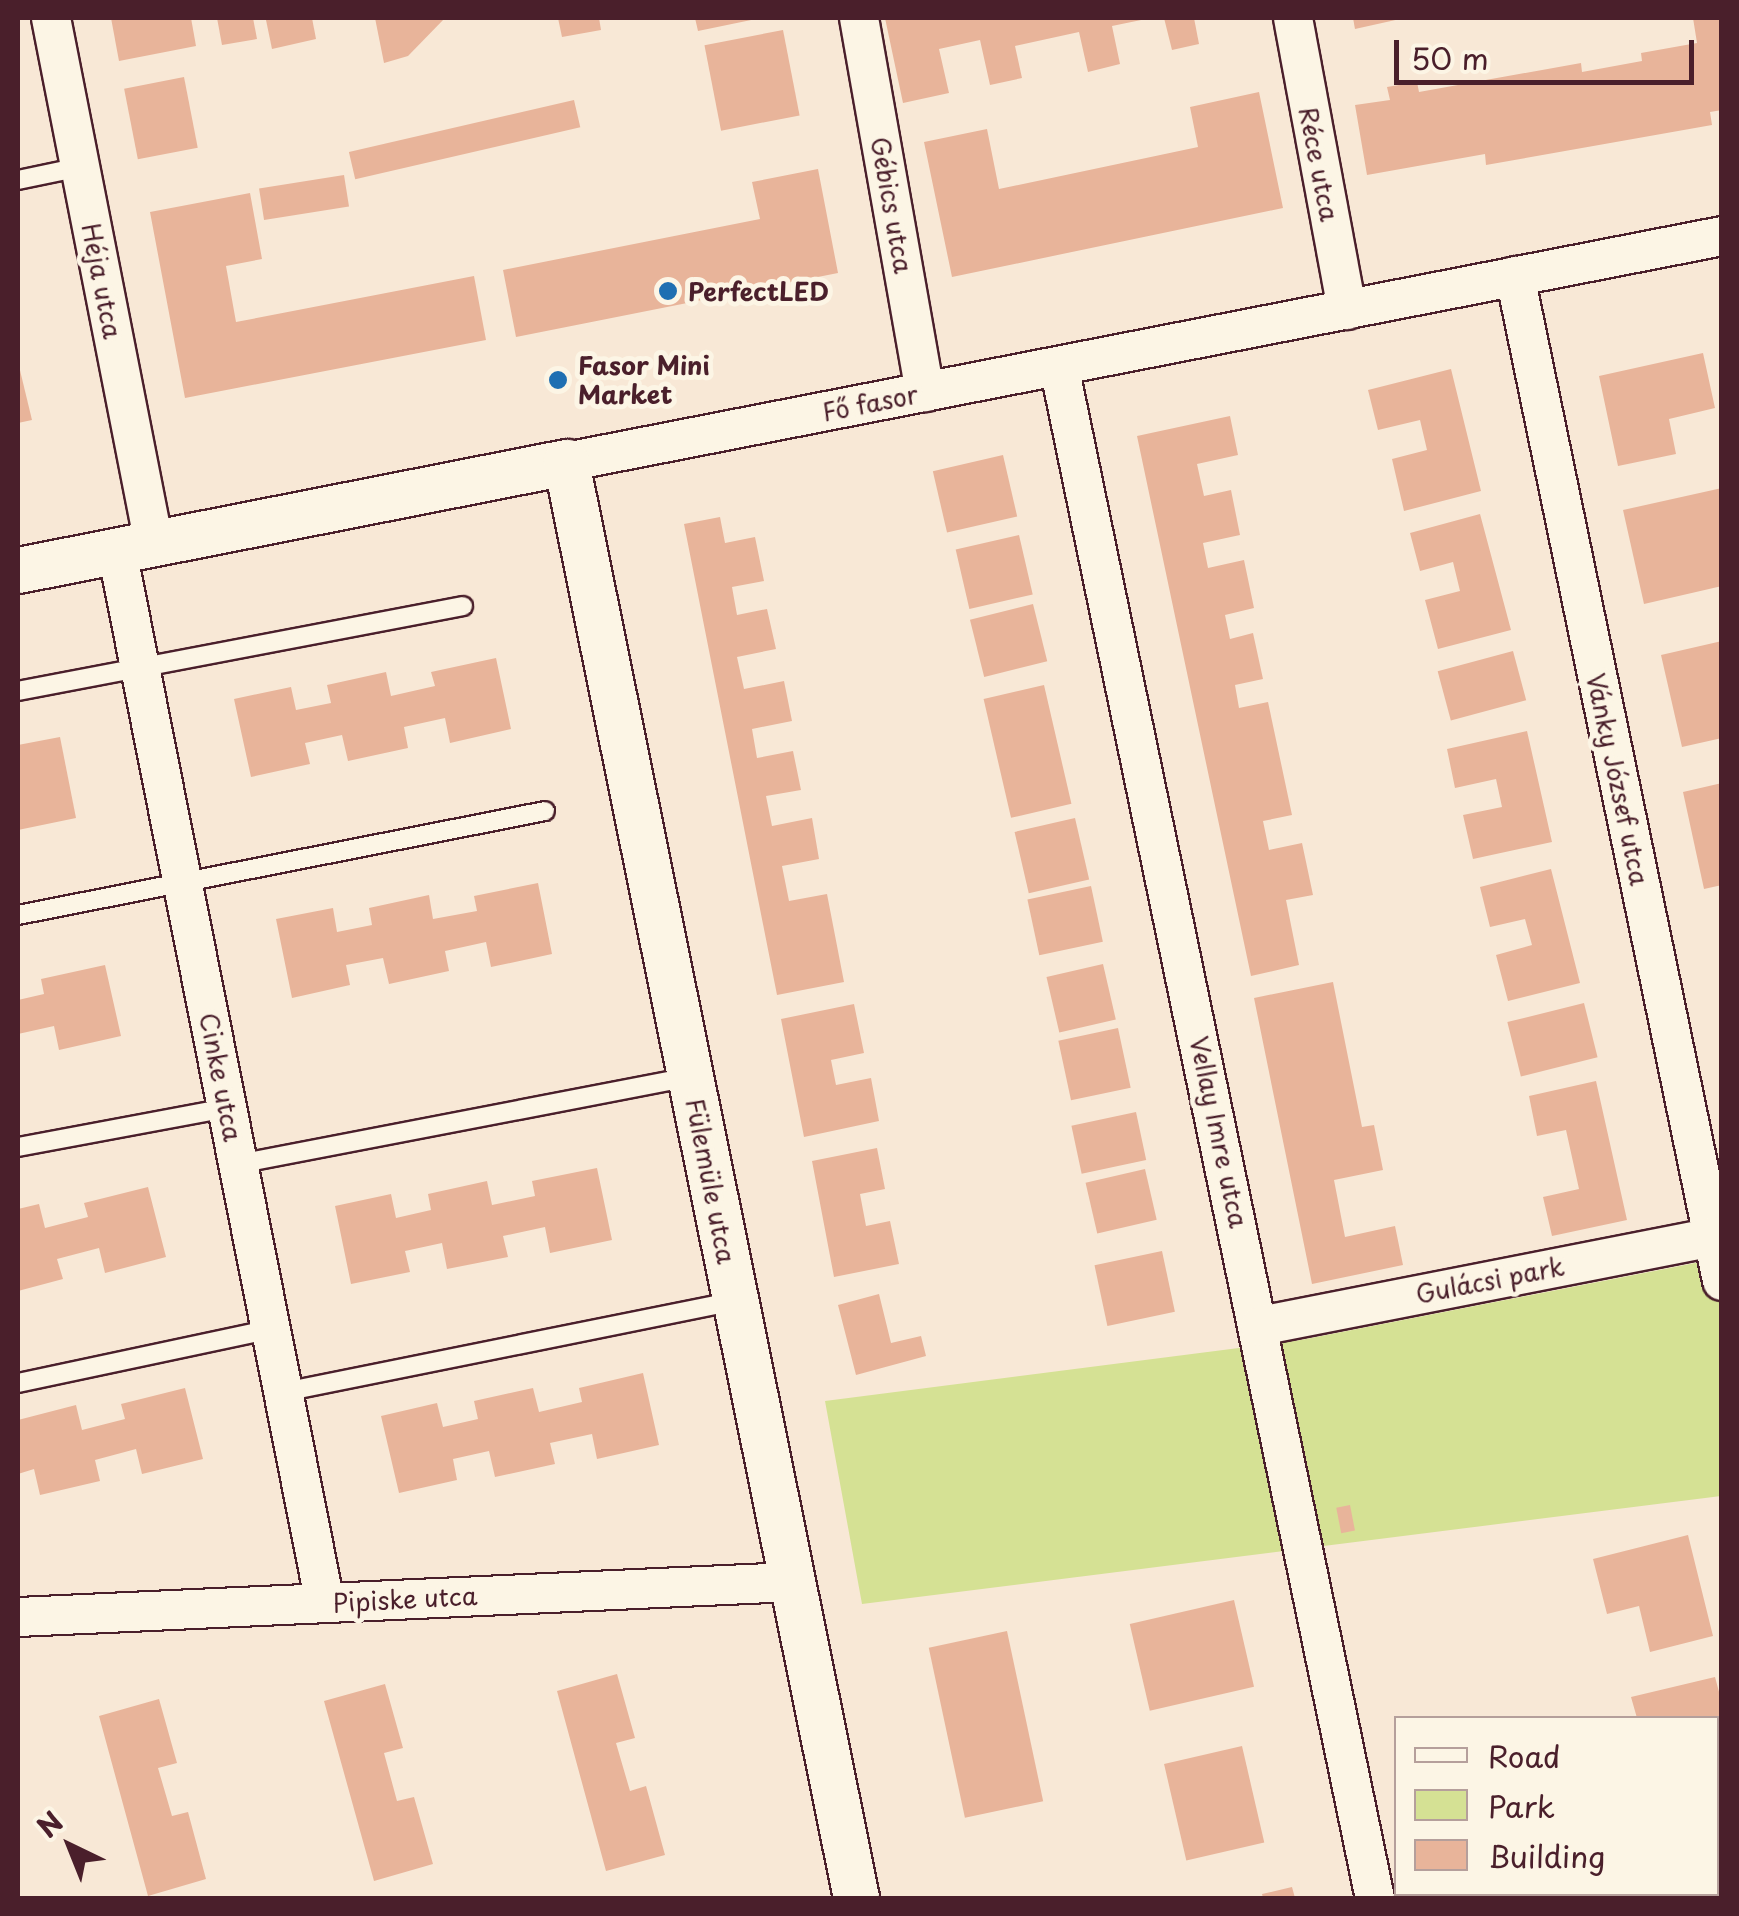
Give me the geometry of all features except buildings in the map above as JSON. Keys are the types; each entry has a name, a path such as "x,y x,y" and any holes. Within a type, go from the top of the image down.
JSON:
{"street":[{"name":"Héja utca","path":"51,18 80,167 135,547"},
{"name":"Gébics utca","path":"859,18 924,392"},
{"name":"Réce utca","path":"1293,18 1347,310"},
{"name":"Fő fasor","path":"18,570 1722,236"},
{"name":"Vánky József utca","path":"1515,276 1717,1236 1722,1281"},
{"name":"Vellay Imre utca","path":"1059,366 1375,1898"},
{"name":"Fülemüle utca","path":"566,462 856,1898"},
{"name":"Cinke utca","path":"135,547 139,667 325,1603"},
{"name":"Gulácsi park","path":"1260,1326 1717,1236"},
{"name":"Pipiske utca","path":"18,1617 792,1582"}],"lane":[{"path":"18,180 80,167"},
{"path":"18,690 463,606"},
{"path":"18,915 545,811"},
{"path":"238,1164 690,1077"},
{"path":"18,1148 227,1108"},
{"path":"284,1392 735,1300"},
{"path":"18,1383 271,1329"}],"green space":[{"path":"1721,1258 1721,1496 862,1604 825,1401 1301,1340"}],"place":[{"name":"PerfectLED","path":"668,291"},
{"name":"Fasor Mini Market","path":"558,380"}]}
